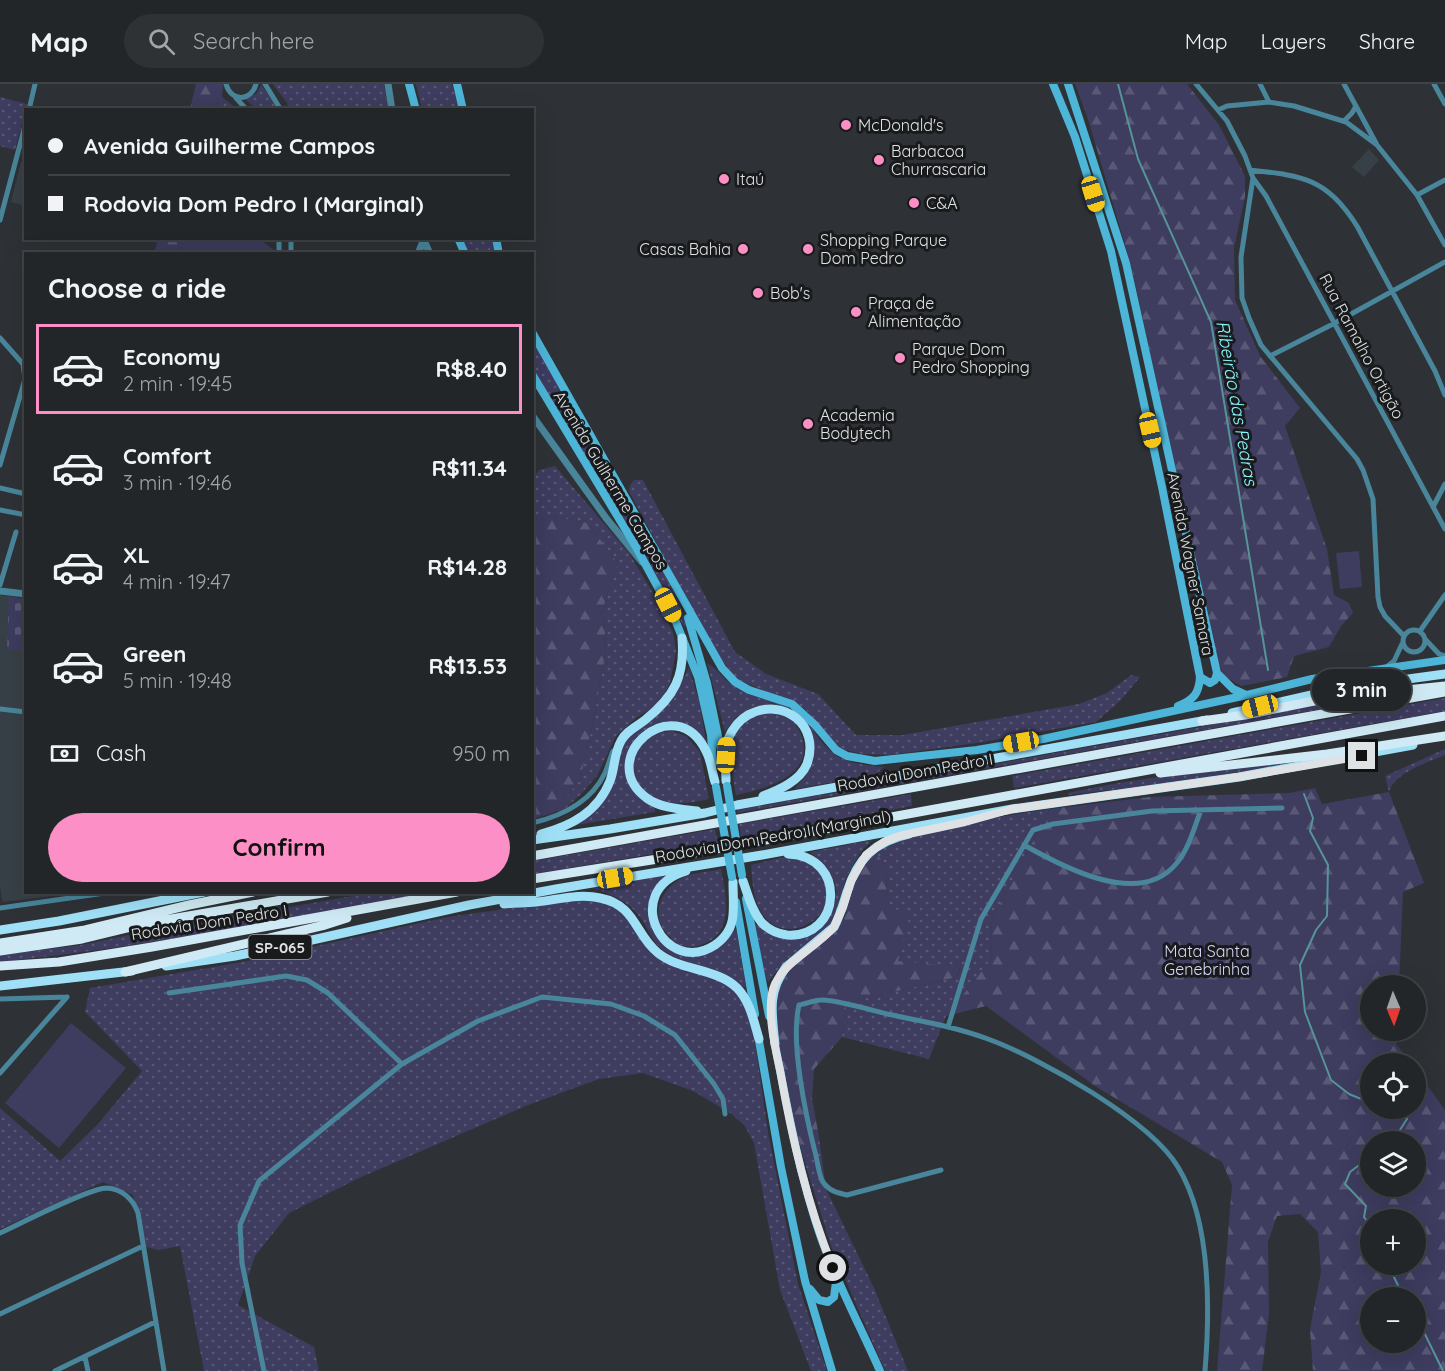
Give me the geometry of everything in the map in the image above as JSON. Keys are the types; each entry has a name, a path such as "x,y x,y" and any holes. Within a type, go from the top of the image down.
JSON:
{"highway":[{"path":"534,838 564,828 592,809 602,796 610,781 621,740 629,730 666,702 676,687 683,654 682,638"},
{"path":"1202,721 1342,688 1445,674"},
{"path":"534,839 705,813 737,805 1329,698 1445,686"},
{"name":"Rodovia Dom Pedro I","path":"534,856 1445,692"},
{"path":"727,783 727,741 733,729 744,718 758,710 782,709 793,714 807,733 809,749 807,765 798,777 773,792 737,805"},
{"path":"534,879 683,855 1445,716"},
{"path":"705,813 658,804 648,799 638,790 632,780 629,768 630,756 642,736 652,729 665,725 686,729 706,750 716,784"},
{"path":"1104,777 1327,754 1445,737"},
{"name":"Rodovia Dom Pedro I (Marginal)","path":"0,986 125,972 235,956 469,906 654,872 711,864 1012,809 1239,777 1362,756 1445,737"},
{"path":"775,1044 771,1006 775,984 786,968 834,927 855,873 873,848 899,836 1012,809"},
{"path":"737,879 755,913 773,932 798,935 815,927 829,907 831,895 830,883 823,869 809,858 799,854 762,855"},
{"path":"711,864 671,877 657,891 653,903 653,922 669,945 678,949 699,951 708,949 724,938 733,916 737,879"},
{"path":"0,930 59,921 194,894"},
{"path":"0,943 85,930 189,904 242,894"},
{"name":"Rodovia Dom Pedro I","path":"0,951 82,939 148,923 316,894"},
{"name":"Rodovia Dom Pedro I","path":"0,966 59,962 378,908 447,894"},
{"path":"469,906 536,902 581,896 613,901 638,925 658,953 673,961 716,976 737,988 750,1008 759,1039"},
{"path":"125,972 326,925 378,908"}],"main road":[{"path":"410,84 416,108"},
{"path":"457,84 463,108"},
{"name":"Avenida Wagner Samara","path":"1053,84 1075,136 1111,251 1200,677 1196,696 1187,703 1157,714"},
{"name":"Avenida Wagner Samara","path":"1068,84 1085,130 1126,263 1217,673 1233,689 1247,695"},
{"name":"Avenida Guilherme Campos","path":"534,335 722,668 735,681 749,690 792,704 815,725 836,750 854,758 875,761 977,750 1095,729 1312,679 1382,670 1445,658"},
{"name":"Avenida Guilherme Campos","path":"534,377 648,568 698,677 711,735 716,784 775,1044 801,1174 819,1233 833,1268 880,1371"},
{"name":"Avenida Guilherme Campos","path":"675,586 691,624 727,783 737,879 759,1039 781,1167 813,1313 832,1371"},
{"path":"1200,677 1210,683 1215,680 1217,673"},
{"path":"802,1268 811,1292 819,1300 828,1302 837,1293 833,1268"}],"street":[{"path":"30,108 36,84"},
{"path":"226,84 228,92 246,108"},
{"path":"235,97 248,96 254,92 256,84"},
{"path":"265,84 280,108"},
{"path":"388,84 392,108"},
{"name":"Rua Ramalho Ortigão","path":"1196,84 1227,121 1253,178 1266,196 1445,529"},
{"path":"1260,84 1269,102"},
{"path":"1344,84 1377,145 1417,195 1445,245"},
{"path":"1434,84 1445,104"},
{"path":"1440,84 1441,96"},
{"path":"1218,110 1227,106 1269,102 1294,106 1344,121 1377,145"},
{"path":"1344,121 1356,106"},
{"path":"0,220 24,130"},
{"path":"1250,170 1288,174 1307,179 1324,188 1343,204 1435,371 1445,395"},
{"path":"1253,178 1241,257 1242,298 1261,345 1357,459 1363,470 1373,499 1378,597 1385,616 1403,639 1407,651 1417,652 1423,649 1425,639"},
{"path":"1417,195 1445,180"},
{"path":"1270,356 1445,262"},
{"path":"0,338 24,364"},
{"path":"0,465 24,382"},
{"path":"534,418 606,518 648,568"},
{"path":"1433,507 1445,484"},
{"path":"0,488 24,494"},
{"path":"0,510 24,515"},
{"path":"0,585 16,532"},
{"path":"0,591 24,594"},
{"path":"1419,631 1445,595"},
{"path":"1382,670 1394,661 1403,639 1411,630 1419,631 1445,658"},
{"path":"0,709 24,712"},
{"path":"534,822 557,816 583,801 598,785 614,749 621,740"},
{"path":"948,1027 981,919 1033,830 1053,824 1152,811 1282,808"},
{"path":"1024,845 1057,863 1096,878 1136,884 1164,876 1180,858 1201,810"},
{"path":"0,908 98,894"},
{"path":"169,993 286,976 307,980 328,993 402,1064"},
{"path":"0,999 67,997 0,1073"},
{"path":"264,1371 242,1263 240,1225 259,1181 402,1064 478,1022 542,997 611,1004 644,1016 675,1035 714,1084 723,1099 725,1114"},
{"path":"941,1170 847,1196 834,1192 823,1182 808,1123 795,1019 799,1005 822,999 948,1027 989,1039 1053,1070 1120,1111 1159,1144 1178,1166 1191,1194 1202,1228 1207,1300 1205,1371"},
{"path":"0,1233 95,1190 109,1188 122,1192 134,1203 138,1213 164,1371"},
{"path":"0,1314 143,1246"},
{"path":"55,1371 155,1322"},
{"path":"85,1357 88,1371"}],"shaded area":[{"path":"1369,149 1379,160 1364,177 1352,167"},
{"path":"21,162 24,163 24,206 11,202"},
{"path":"0,595 24,599 24,894 68,894 3,902 0,887"}],"green space":[{"path":"196,84 223,84 222,97 213,108 190,108"},
{"path":"273,84 384,84 388,108 288,108 287,103"},
{"path":"416,84 452,84 459,108 422,108"},
{"path":"1075,84 1187,84 1219,125 1245,176 1245,197 1234,248 1235,300 1260,356 1300,408 1285,426 1327,549 1334,595 1349,603 1353,613 1341,626 1329,647 1294,656 1287,677 1241,686 1224,676 1218,663 1131,265 1087,116"},
{"path":"261,85 276,108 255,108 245,99 257,93"},
{"path":"0,97 27,104 24,108 15,150 0,146"},
{"path":"222,97 236,108 214,108"},
{"path":"158,240 183,240 179,252 155,252"},
{"path":"183,240 260,240 273,249 273,252 179,252"},
{"path":"460,240 494,240 498,252 466,252"},
{"path":"534,341 676,595 687,623 684,627 534,371"},
{"path":"555,466 629,553 660,605 673,633 676,651 670,683 664,696 616,736 597,776 566,808 553,813 580,780 606,648 603,608 617,562 588,523 552,516 534,519 534,478 539,470"},
{"path":"634,480 643,480 735,652 766,674 818,694 856,735 903,735 1079,704 1107,693 1131,675 1140,677 1121,700 1096,722 977,743 889,755 862,754 841,749 806,710 793,701 737,679 710,645 629,491"},
{"path":"552,516 588,523 617,562 603,608 606,648 580,780 553,813 534,819 534,519"},
{"path":"1359,551 1362,587 1340,589 1336,553"},
{"path":"9,596 24,599 24,651 7,649"},
{"path":"707,663 741,691 778,701 795,709 830,751 837,756 854,763 884,767 875,775 794,789 805,777 812,764 802,718 793,710 773,703 753,707 737,716 725,732"},
{"path":"689,667 700,705 706,742 688,726 669,721 651,726 636,738 627,755 626,774 634,792 655,808 655,812 576,825 596,810 623,742 662,710 674,697"},
{"path":"1368,698 1328,705 1328,708 737,813 737,810 1200,727 1295,706"},
{"path":"1445,698 1445,711 1014,788 1012,776"},
{"path":"769,712 789,715 800,732 804,747 802,759 796,769 775,784 736,795 732,754 735,733 746,719"},
{"path":"672,731 686,736 700,752 709,799 686,803 663,802 652,797 637,782 634,761 643,742 653,735"},
{"path":"1445,749 1445,755 1421,765 1398,779 1389,792 1385,776"},
{"path":"1315,760 1161,784 1068,795 1068,793 1098,787 1160,777"},
{"name":"Mata Santa Genebrinha","path":"1315,788 1322,804 1389,792 1424,883 1403,892 1399,975 1360,975 1360,1041 1396,1041 1403,1053 1360,1053 1360,1119 1426,1119 1426,1084 1445,1110 1445,1371 1313,1371 1310,1329 1321,1272 1318,1232 1300,1214 1277,1216 1268,1242 1269,1314 1262,1371 1217,1371 1232,1185 1222,1162 1095,1086 986,1006 946,1016 990,961 992,919 1050,809 1149,797 1289,793"},
{"path":"911,794 912,806 741,837 739,824"},
{"path":"1050,809 992,919 990,961 946,1016 929,1059 842,1037 846,1006 849,1002 957,977 960,968 898,961 886,905 887,868 873,848 965,822"},
{"path":"715,829 718,843 534,874 534,861"},
{"path":"872,840 860,853 846,878 835,916 825,931 787,959 768,982 753,922 763,930 803,937 828,914 836,898 832,875 810,852"},
{"path":"873,848 887,868 886,905 910,915 898,961 960,967 957,977 850,1002 846,1006 842,1037 814,1069 812,1098 819,1137 804,1160 781,1077 773,991 786,967 844,919 849,886"},
{"path":"784,857 812,863 826,881 827,896 824,908 805,926 793,929 780,928 769,922 760,910 752,882 751,865"},
{"path":"721,869 726,911 721,930 715,937 703,944 689,947 679,945 663,928 659,920 658,911 664,895 669,888 684,877"},
{"path":"665,875 656,886 651,900 649,914 655,935 671,949 700,950 722,944 736,928 746,987 720,972 670,955 656,943 632,908 614,896 593,888"},
{"path":"364,894 417,894 209,933 0,962 0,955 81,945 206,919 243,915"},
{"path":"593,897 619,906 654,949 737,988 750,1008 768,1132 798,1284 827,1371 811,1371 780,1290 754,1143 744,1125 730,1113 693,1091 643,1073 599,1079 528,1105 359,1178 289,1213 255,1256 238,1305 314,1347 319,1371 204,1371 180,1246 159,1250 143,1246 133,1195 103,1182 0,1229 0,1108 60,1161 98,1124 142,1071 85,1012 90,988 248,961 447,917"},
{"path":"71,1023 126,1068 59,1148 5,1103"},
{"path":"819,1137 826,1189 874,1288 908,1371 885,1371 832,1249 804,1160"}],"waterway":[{"name":"Ribeirão das Pedras","path":"1118,84 1138,159 1211,322 1268,670"},
{"name":"Ribeirão das Pedras","path":"1304,794 1313,818 1310,831 1328,865 1327,916 1316,930 1300,965 1305,1012 1331,1080 1349,1094 1360,1098"},
{"name":"Ribeirão das Pedras","path":"1399,1131 1407,1119"},
{"name":"Ribeirão das Pedras","path":"1360,1164 1350,1172 1345,1184 1366,1206 1365,1209"},
{"name":"Ribeirão das Pedras","path":"1393,1275 1399,1287"},
{"name":"Ribeirão das Pedras","path":"1426,1336 1443,1371"}],"place":[{"name":"McDonald's","path":"846,125"},
{"name":"Barbacoa Churrascaria","path":"879,160"},
{"name":"Itaú","path":"724,179"},
{"name":"C&A","path":"914,203"},
{"name":"Casas Bahia","path":"743,249"},
{"name":"Shopping Parque Dom Pedro","path":"808,249"},
{"name":"Bob's","path":"758,293"},
{"name":"Praça de Alimentação","path":"856,312"},
{"name":"Parque Dom Pedro Shopping","path":"900,358"},
{"name":"Academia Bodytech","path":"808,424"}],"route":[{"path":"833,1268 819,1233 801,1174 775,1044 771,1006 775,984 786,968 834,927 855,873 873,848 899,836 1012,809 1239,777 1362,756"}]}
